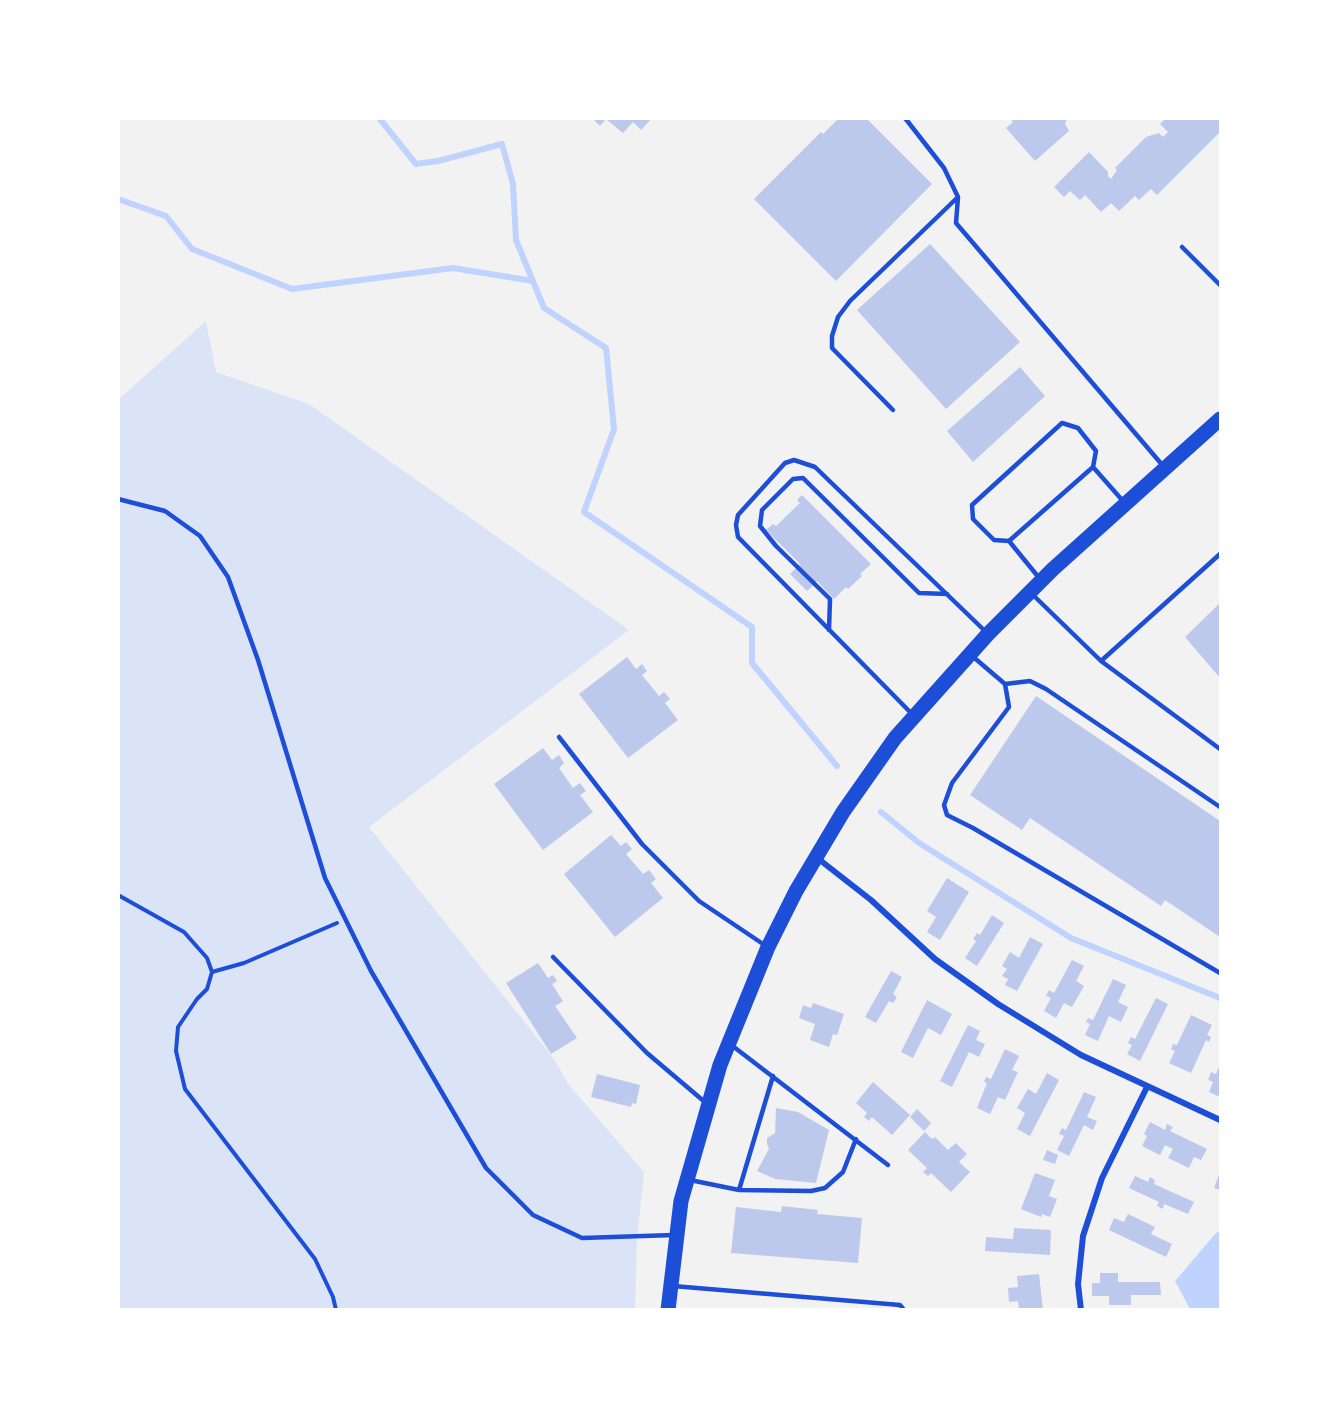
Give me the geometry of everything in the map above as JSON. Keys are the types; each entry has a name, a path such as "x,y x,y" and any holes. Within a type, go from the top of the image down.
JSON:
{"main road":[{"path":"668,1310 681,1201 728,1043 768,947 843,812 868,774 913,716 1029,591 1221,419"}],"street":[{"path":"816,857 872,900 935,959 998,1004 1081,1055 1221,1120"},
{"path":"1080,1310 1078,1284 1083,1236 1102,1178 1147,1087"}],"lane":[{"path":"905,118 944,168 958,197 956,223 1166,469"},
{"path":"893,410 832,348 832,336 838,317 850,301 958,197"},
{"path":"1182,247 1221,285"},
{"path":"1062,423 1078,428 1096,451 1093,467 1009,541 994,540 973,519 972,505 1062,423"},
{"path":"913,716 738,537 736,525 738,515 785,463 794,460 814,467 988,634"},
{"path":"1093,467 1125,503"},
{"path":"829,630 830,599 776,546 760,526 762,510 793,479 803,478 919,593 947,594"},
{"path":"118,499 165,511 200,536 228,577 258,660 325,878 371,971 486,1168 533,1215 582,1238 676,1235"},
{"path":"1009,541 1041,580"},
{"path":"1101,661 1221,554"},
{"path":"1029,591 1101,661 1221,749"},
{"path":"969,654 1005,684 1009,707 952,783 944,805 947,815 1221,973"},
{"path":"1005,684 1030,681 1046,689 1221,807"},
{"path":"559,737 642,844 699,901 768,947"},
{"path":"553,957 647,1053 708,1105"},
{"path":"728,1043 888,1165"},
{"path":"739,1190 773,1076"},
{"path":"687,1179 716,1187 739,1190 811,1191 825,1188 843,1172 856,1139"},
{"path":"670,1286 900,1305 904,1310"}],"path":[{"path":"118,895 184,932 207,958 212,972 207,989 197,999 178,1027 176,1051 185,1089 315,1259 333,1297 336,1310"},
{"path":"212,972 244,963 346,920"}],"shaded area":[{"path":"206,321 216,372 309,404 629,630 369,827 554,1059 569,1085 644,1172 637,1238 635,1309 119,1309 118,400"}],"water":[{"path":"1220,1231 1220,1309 1190,1309 1175,1281"}],"building":[{"path":"592,118 652,118 641,130 633,122 623,133 606,119 600,126"},
{"path":"839,118 866,118 932,184 836,281 754,199 821,132 823,134"},
{"path":"1010,118 1067,118 1065,124 1069,131 1035,161 1006,128 1013,122"},
{"path":"1166,118 1220,118 1220,132 1157,195 1151,189 1139,200 1135,196 1119,211 1111,203 1101,212 1085,195 1080,200 1070,191 1064,197 1054,187 1089,152 1108,172 1111,179 1117,170 1115,168 1146,137 1159,133 1163,137 1168,132 1160,124"},
{"path":"930,244 1020,342 946,409 857,310"},
{"path":"1020,367 1045,396 973,462 947,431"},
{"path":"802,495 871,564 860,574 862,576 834,599 817,581 807,591 790,574 800,564 766,530 773,524 776,526 800,503 797,500"},
{"path":"1220,603 1220,678 1185,637"},
{"path":"627,657 636,669 642,664 647,671 642,675 659,696 664,692 670,699 665,703 678,720 628,758 579,694"},
{"path":"1036,696 1220,821 1220,937 1165,900 1161,906 1030,818 1022,830 970,795"},
{"path":"543,748 552,760 559,755 564,763 559,768 573,788 580,783 586,791 580,795 593,812 543,850 494,784"},
{"path":"611,835 621,846 626,842 632,849 626,854 643,874 649,870 656,879 651,883 663,898 615,937 564,874"},
{"path":"947,878 969,892 940,940 927,932 936,917 927,911"},
{"path":"992,915 1004,923 977,966 965,958 976,941 973,939 977,933 980,935"},
{"path":"1030,937 1043,944 1017,991 1005,985 1008,979 1002,976 1007,969 1002,966 1010,952 1019,958"},
{"path":"1072,960 1084,966 1076,981 1084,986 1072,1007 1064,1003 1056,1018 1044,1011 1051,998 1046,996 1049,990 1054,993"},
{"path":"538,963 548,978 553,975 557,981 552,984 563,1001 555,1006 577,1038 551,1054 506,983"},
{"path":"891,971 902,977 893,994 897,997 893,1003 889,1001 876,1023 865,1017"},
{"path":"1113,979 1126,985 1118,1002 1128,1007 1121,1022 1109,1016 1098,1041 1085,1035 1090,1024 1086,1022 1088,1018 1093,1020"},
{"path":"1156,998 1168,1004 1140,1061 1127,1054 1132,1045 1128,1043 1131,1037 1135,1039"},
{"path":"927,1000 952,1014 941,1035 928,1028 913,1058 901,1052"},
{"path":"813,1003 844,1014 837,1035 833,1034 829,1047 810,1040 815,1024 799,1018 803,1005 811,1008"},
{"path":"1191,1015 1212,1025 1207,1035 1211,1037 1209,1042 1206,1040 1191,1073 1169,1063 1175,1051 1171,1049 1173,1044 1177,1045"},
{"path":"968,1025 980,1031 976,1040 985,1044 979,1057 969,1052 952,1087 940,1081"},
{"path":"1005,1049 1019,1056 1012,1070 1018,1072 1005,1100 998,1097 990,1114 977,1108 987,1083 984,1082 986,1077 991,1079"},
{"path":"1220,1064 1220,1097 1209,1092 1213,1082 1208,1080 1211,1072 1216,1074"},
{"path":"1047,1073 1059,1080 1030,1136 1017,1129 1025,1113 1017,1108 1028,1089 1036,1094"},
{"path":"597,1074 640,1085 636,1104 632,1103 631,1107 591,1097"},
{"path":"873,1082 910,1115 892,1135 872,1117 869,1121 864,1117 867,1113 856,1103"},
{"path":"1084,1092 1096,1097 1087,1117 1097,1121 1093,1130 1084,1125 1069,1156 1057,1150 1064,1136 1059,1134 1062,1128 1066,1130"},
{"path":"776,1108 798,1112 829,1130 816,1183 775,1179 757,1171 769,1149 767,1138 775,1133"},
{"path":"917,1109 931,1123 924,1131 910,1117"},
{"path":"1150,1122 1165,1130 1167,1124 1173,1127 1170,1131 1207,1149 1201,1160 1194,1157 1189,1168 1168,1158 1173,1149 1165,1145 1160,1155 1142,1146 1147,1136 1144,1134"},
{"path":"925,1132 932,1139 935,1137 948,1150 956,1143 967,1154 959,1162 970,1172 951,1192 931,1173 928,1176 923,1172 927,1168 908,1150"},
{"path":"1047,1150 1058,1155 1055,1164 1043,1160"},
{"path":"1220,1172 1220,1190 1214,1188"},
{"path":"1035,1173 1055,1180 1049,1196 1057,1199 1050,1217 1042,1214 1041,1217 1021,1209"},
{"path":"1135,1176 1148,1182 1150,1177 1155,1180 1154,1184 1194,1202 1188,1214 1164,1204 1163,1209 1157,1206 1159,1202 1129,1188"},
{"path":"782,1206 818,1210 817,1214 862,1218 858,1263 731,1253 736,1207 781,1212"},
{"path":"1128,1214 1155,1227 1151,1234 1172,1244 1166,1257 1109,1230 1114,1218 1124,1222"},
{"path":"1014,1228 1051,1230 1050,1255 985,1251 986,1237 1013,1239"},
{"path":"1100,1273 1118,1273 1118,1282 1160,1282 1161,1295 1131,1295 1131,1305 1109,1305 1109,1296 1092,1296 1092,1283 1100,1283"},
{"path":"1039,1274 1043,1310 1019,1310 1018,1301 1009,1302 1008,1288 1018,1287 1017,1276"}],"waterway":[{"path":"379,118 416,164 438,161 502,144 513,184 516,240 544,308 606,348 614,429 584,512 752,627 752,663 837,766"},
{"path":"118,199 166,216 192,249 292,289 453,268 533,281"},
{"path":"881,812 919,843 1071,938 1220,998"}]}
